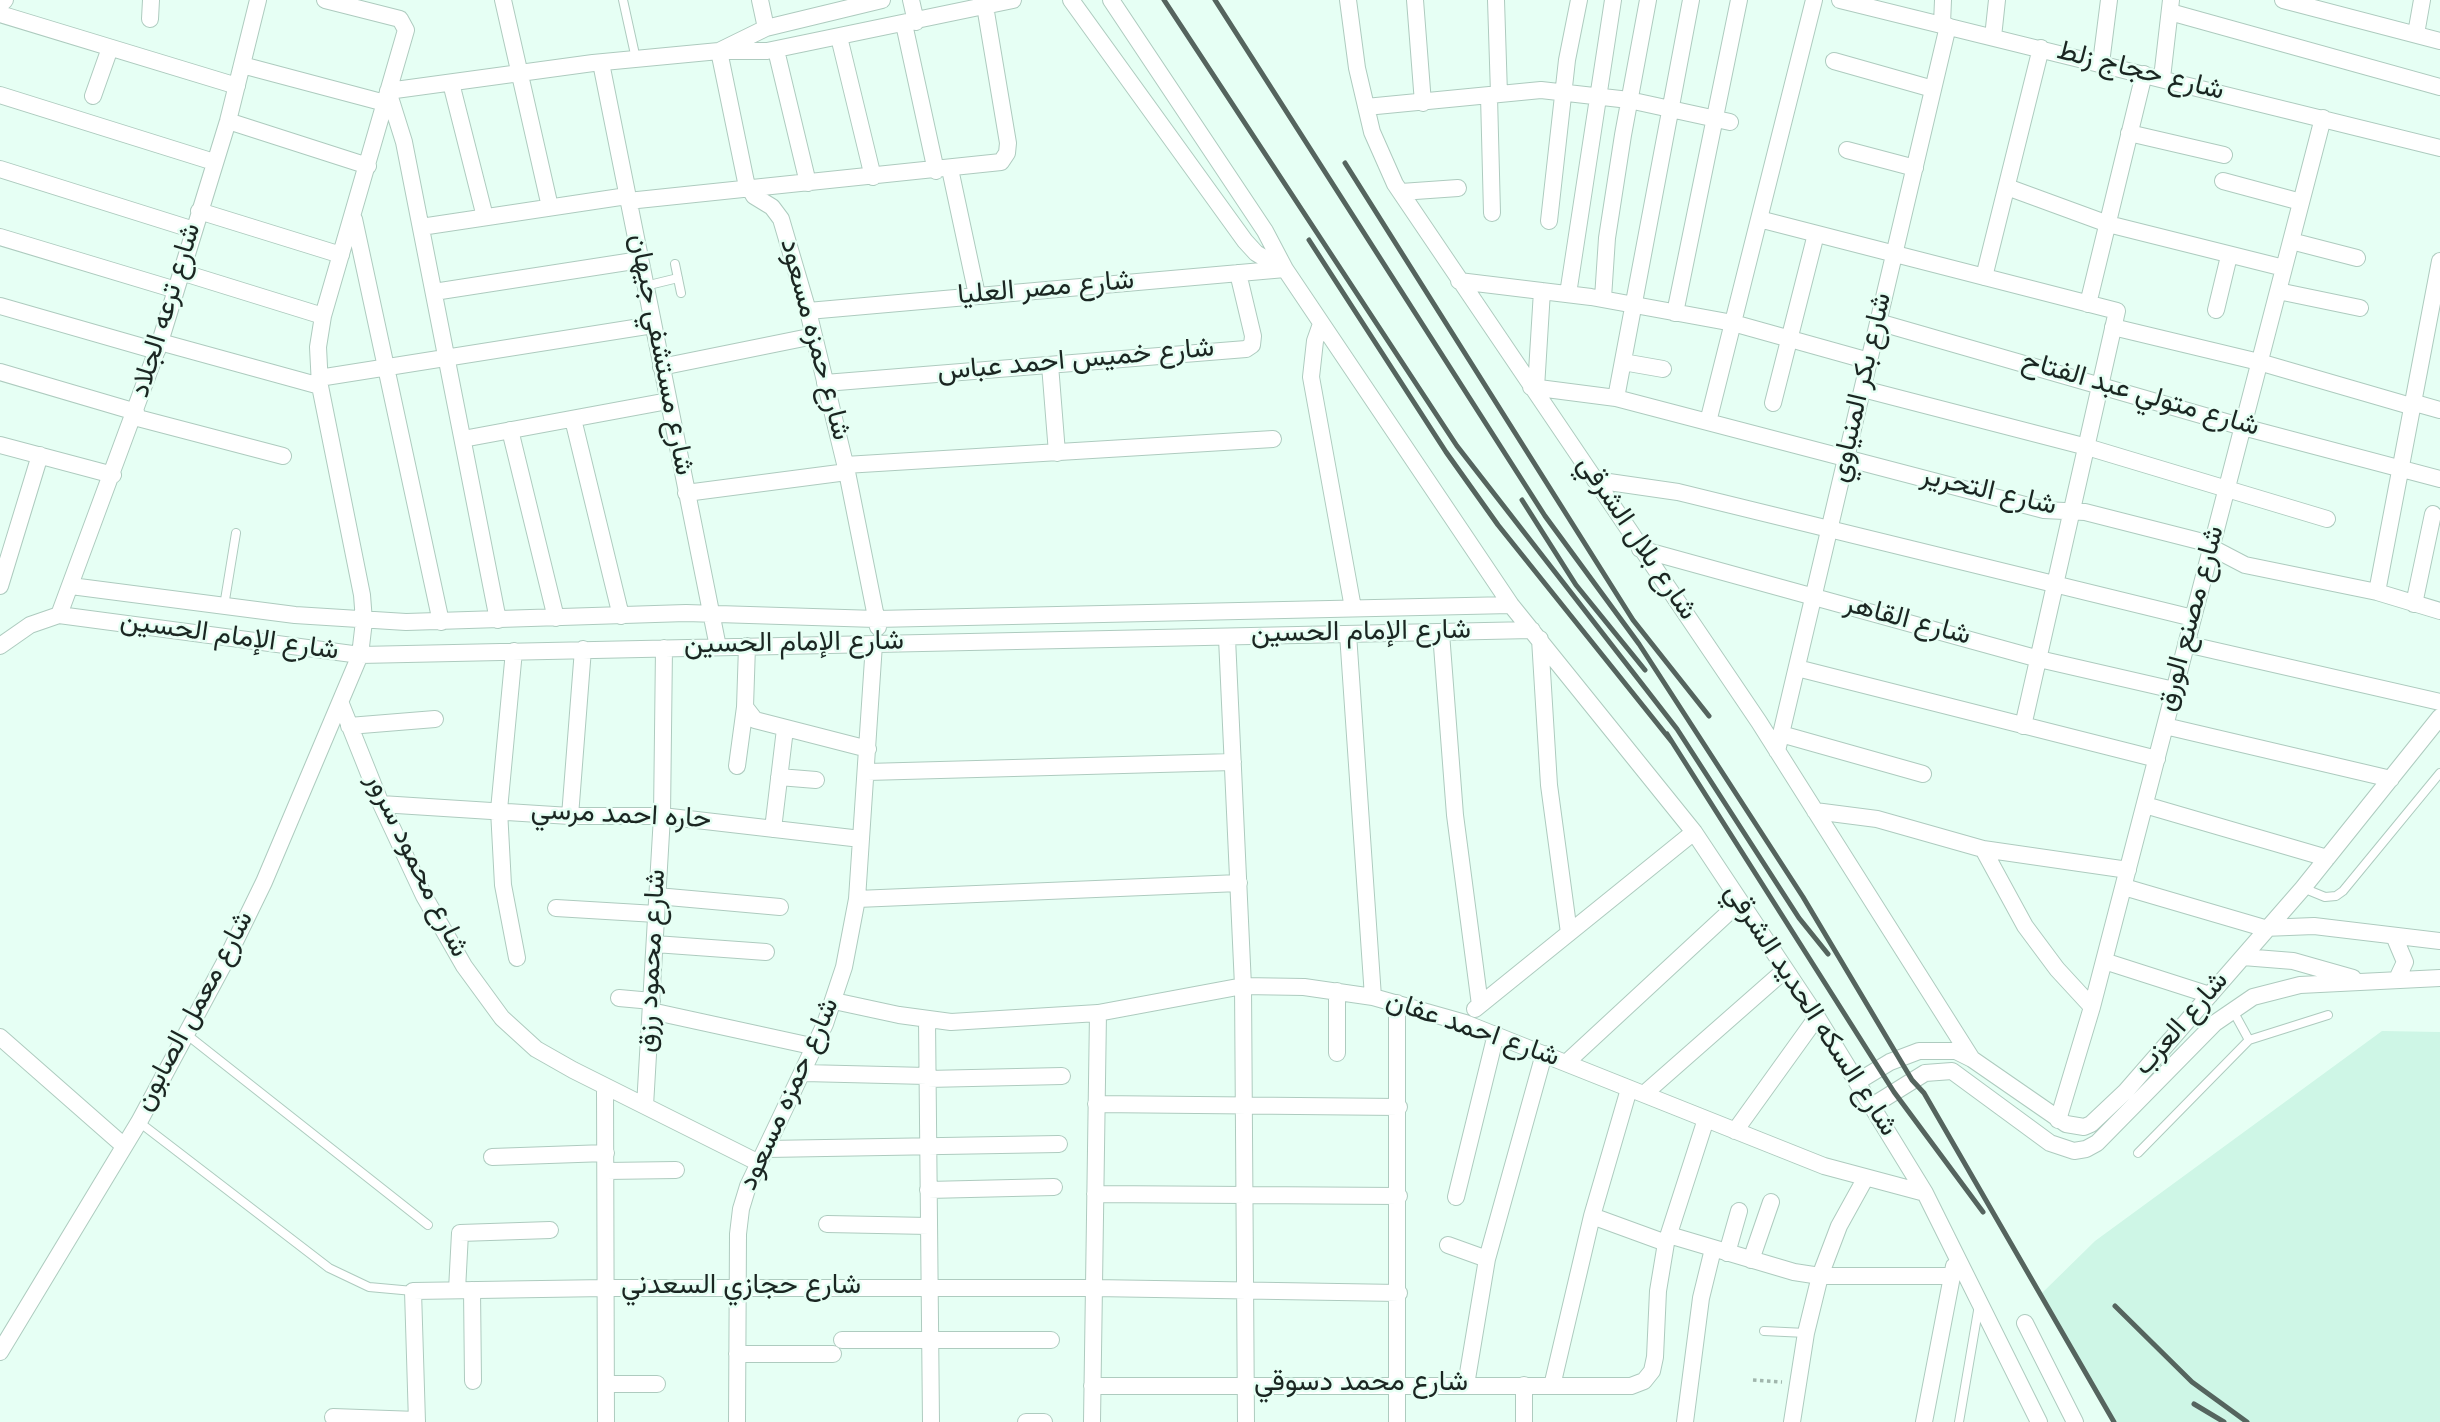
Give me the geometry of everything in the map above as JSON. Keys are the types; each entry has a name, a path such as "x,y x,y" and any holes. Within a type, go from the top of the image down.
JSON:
{"street":[{"path":"0,5 5,0"},
{"path":"150,19 151,0"},
{"name":"شارع ترعه الجلاد","path":"59,615 113,475 158,346 228,121 258,0"},
{"name":"شارع معمل الصابون","path":"0,1352 139,1122 186,1034 264,881 360,655 364,621 362,596 320,382 318,347 323,316 354,217 406,30 405,23 325,0"},
{"path":"503,0 550,207"},
{"path":"760,0 766,28"},
{"path":"719,51 766,28 824,7 882,0"},
{"path":"911,0 910,23 943,170 977,295"},
{"path":"243,65 387,97 451,83 601,63 719,51 750,53 776,50 1013,0"},
{"path":"1070,0 1245,241 1256,253 1285,270"},
{"name":"شارع السكه الحديد الشرقي","path":"1111,0 1265,231 1285,270 1511,605 1694,832 1817,1017 1925,1193 2039,1422"},
{"name":"شارع بلال الشرقي","path":"1349,0 1372,132 1401,192 1777,751 1972,1059"},
{"path":"1415,0 1423,103"},
{"path":"1492,213 1496,0"},
{"path":"1549,221 1563,91 1579,0"},
{"path":"1568,294 1613,0"},
{"path":"1603,298 1608,239 1629,100 1648,0"},
{"path":"1616,398 1690,0"},
{"path":"1675,313 1722,120 1739,0"},
{"path":"1708,422 1814,0"},
{"name":"شارع حجاج زلط","path":"1840,0 1860,2 2440,148"},
{"name":"شارع بكر المنياوي","path":"1777,751 1933,89 1945,25 1943,0"},
{"path":"1993,37 1997,0"},
{"path":"2101,63 2109,0"},
{"path":"2283,0 2331,6 2416,34 2440,38"},
{"path":"2416,34 2422,0"},
{"path":"421,226 628,198 996,165 1007,153 985,4"},
{"path":"2162,78 2170,6 2440,87"},
{"path":"0,14 237,86"},
{"path":"839,37 873,177"},
{"path":"93,96 110,47"},
{"path":"1984,277 2041,48"},
{"path":"776,50 808,183"},
{"path":"719,51 749,189"},
{"path":"1834,61 1933,89"},
{"name":"شارع مستشفي جيهان","path":"601,63 718,647"},
{"path":"2088,304 2144,74"},
{"path":"451,83 485,217"},
{"path":"1366,107 1494,94 1563,91 1671,107 1722,120"},
{"path":"0,95 214,162"},
{"path":"387,97 404,142 498,620"},
{"name":"شارع مصنع الورق","path":"2058,1120 2124,887 2323,118"},
{"path":"228,121 368,166"},
{"path":"2129,133 2224,155"},
{"path":"1847,150 1915,168"},
{"path":"0,169 194,230"},
{"path":"2223,181 2301,202"},
{"path":"2007,187 2108,224 2284,268"},
{"path":"1401,192 1458,188"},
{"name":"شارع حمزه مسعود","path":"737,1422 741,1209 759,1163 816,1047 834,1001 857,899 877,644 876,619 846,468 808,311 778,212 749,189"},
{"path":"199,211 341,255"},
{"path":"354,217 441,622"},
{"path":"1759,219 2088,304 2115,319 2259,362 2440,410"},
{"path":"1773,403 1816,234"},
{"path":"0,237 176,290"},
{"path":"2291,241 2357,258"},
{"path":"2216,310 2229,256"},
{"path":"434,292 640,260"},
{"path":"2377,592 2415,405 2434,331 2440,261"},
{"name":"شارع مصر العليا","path":"808,311 1285,270"},
{"path":"181,272 323,316"},
{"name":"شارع خميس احمد عباس","path":"825,383 1246,349 1252,345 1253,336 1238,273"},
{"path":"1459,281 1603,298 1733,324 1869,361"},
{"path":"1534,388 1542,290"},
{"path":"2278,291 2360,307"},
{"path":"0,306 158,346 320,382 386,368 653,325"},
{"path":"2023,726 2115,319"},
{"name":"شارع متولي عبد الفتاح","path":"1878,321 2243,427 2440,479"},
{"path":"1321,324 1313,350 1311,377 1353,608"},
{"path":"661,367 814,336"},
{"path":"1623,362 1663,369"},
{"path":"1050,365 1057,453"},
{"path":"0,372 135,415 284,456"},
{"name":"شارع التحرير","path":"1534,388 1616,398 2044,510 2085,512 2199,541 2245,565 2377,592 2440,611"},
{"path":"1863,389 2087,447 2327,519"},
{"path":"463,439 668,401"},
{"path":"573,418 621,616"},
{"path":"510,430 556,618"},
{"path":"686,493 846,468 1273,439"},
{"path":"0,445 113,475"},
{"path":"0,586 40,455"},
{"path":"1595,480 1678,492 2193,618"},
{"path":"2414,604 2433,514"},
{"name":"شارع القاهر","path":"1640,549 2039,659 2174,690"},
{"name":"شارع الإمام الحسين","path":"71,586 364,621 441,622 710,613 876,619 1511,605"},
{"path":"3,640 30,625 59,615"},
{"name":"شارع الإمام الحسين","path":"59,615 360,655 1348,634 1536,634"},
{"path":"1441,633 1455,815 1480,1004"},
{"path":"1348,634 1373,997"},
{"path":"1536,634 1554,834 1569,933"},
{"path":"1227,638 1242,986 1246,1422"},
{"path":"2186,644 2440,702"},
{"path":"737,766 745,707 747,646"},
{"name":"شارع محمود رزق","path":"645,1106 662,816 664,648"},
{"path":"570,816 583,649"},
{"path":"513,651 499,810 503,885 517,958"},
{"path":"1797,668 2157,759"},
{"name":"شارع محمود سرور","path":"341,704 381,804 431,908 464,966 502,1018 536,1049 605,1087 759,1163"},
{"path":"745,707 755,720 868,749"},
{"name":"شارع العزب","path":"2058,1120 2066,1125 2084,1127 2098,1118 2210,995 2264,928 2303,888 2440,718"},
{"path":"349,726 435,719"},
{"path":"2165,726 2391,779"},
{"path":"773,829 785,729"},
{"path":"1781,734 1923,774"},
{"path":"867,772 1233,762"},
{"path":"779,777 816,780"},
{"name":"حاره احمد مرسي","path":"381,804 570,816 662,816 861,839"},
{"path":"2145,805 2327,858"},
{"path":"1815,811 1877,819 1983,849 2128,870"},
{"path":"1465,1023 1480,1004 1694,832"},
{"path":"1983,849 2025,926 2057,970 2092,1007"},
{"path":"857,899 1239,883"},
{"path":"2124,887 2264,928 2314,926 2440,941"},
{"path":"657,896 780,907"},
{"path":"1566,1063 1740,902"},
{"path":"555,908 656,914"},
{"path":"2394,936 2405,962 2398,979"},
{"path":"655,944 766,952"},
{"path":"2242,957 2303,962 2360,980"},
{"path":"2104,961 2210,995"},
{"path":"1552,1386 1592,1216 1637,1091 1785,970"},
{"path":"1872,1106 1925,1073 1952,1071 2050,1143 2074,1151 2086,1149 2097,1143 2173,1063 2232,1009 2274,990 2360,980 2440,978"},
{"name":"شارع احمد عفان","path":"834,1001 927,1020 996,1022 1098,1013 1242,986 1275,985 1373,997 1496,1034 1735,1131 1865,1179 1925,1193"},
{"path":"1337,991 1337,1053"},
{"path":"619,998 816,1047"},
{"path":"1397,1003 1397,1422"},
{"path":"1092,1422 1098,1013"},
{"path":"1735,1131 1817,1017"},
{"path":"927,1020 931,1422"},
{"path":"1456,1197 1496,1034"},
{"path":"0,1037 124,1146"},
{"path":"1857,1082 1890,1062 1919,1051 1956,1051 1972,1059 2058,1120"},
{"path":"1465,1385 1488,1259 1544,1054"},
{"path":"804,1073 927,1078 1062,1076"},
{"path":"605,1087 606,1422"},
{"path":"1096,1104 1399,1107"},
{"path":"1668,1239 1706,1119"},
{"path":"768,1149 1059,1144"},
{"path":"492,1157 606,1153"},
{"path":"606,1171 676,1171"},
{"path":"1792,1422 1806,1333 1820,1276 1839,1226 1865,1179"},
{"path":"928,1190 1054,1186"},
{"path":"1095,1195 1399,1196"},
{"path":"1751,1260 1770,1202"},
{"path":"1685,1422 1701,1298 1739,1211"},
{"path":"1592,1216 1668,1239 1820,1276 1952,1276"},
{"path":"827,1224 929,1226"},
{"path":"473,1381 465,1290 453,1233 550,1230"},
{"name":"شارع محمد دسوقي","path":"1092,1386 1630,1387 1644,1381 1652,1371 1658,1292 1668,1239"},
{"path":"1448,1245 1488,1259"},
{"path":"1924,1422 1956,1253"},
{"name":"شارع حجازي السعدني","path":"413,1291 606,1288 1094,1288 1398,1293"},
{"path":"333,1417 417,1421 413,1291"},
{"path":"2025,1323 2075,1422"},
{"path":"842,1340 1051,1340"},
{"path":"737,1354 833,1354"},
{"path":"606,1384 657,1384"},
{"path":"1524,1385 1524,1422"},
{"path":"1026,1422 1044,1422"}],"lane":[{"path":"623,0 636,59"},
{"path":"675,264 681,293"},
{"path":"645,286 678,278"},
{"path":"224,606 236,533"},
{"path":"2303,888 2325,897 2336,896 2343,891 2440,773"},
{"path":"2232,1009 2249,1040"},
{"path":"2138,1153 2249,1040 2328,1015"},
{"path":"186,1034 428,1225"},
{"name":"شارع حجازي السعدني","path":"139,1122 330,1268 369,1287 413,1291"},
{"path":"1959,1422 1980,1303"},
{"path":"1764,1331 1806,1333"}],"path":[{"path":"1753,1380 1798,1382"}],"shaded area":[{"path":"2382,1031 2440,1032 2440,1422 2112,1422 2040,1295 2095,1241"}],"railway":[{"path":"1164,0 1457,446 1677,729 1799,918 1828,954"},
{"path":"1215,0 1545,516 1639,644 1803,897 1912,1080 1924,1093 2114,1422"},
{"path":"1345,163 1633,620 1709,716"},
{"path":"1309,240 1446,452 1498,525 1672,742"},
{"path":"1522,500 1576,585 1645,670"},
{"path":"1667,734 1894,1092 1983,1212"},
{"path":"2115,1306 2192,1382 2247,1422"},
{"path":"2194,1404 2224,1422"}]}
